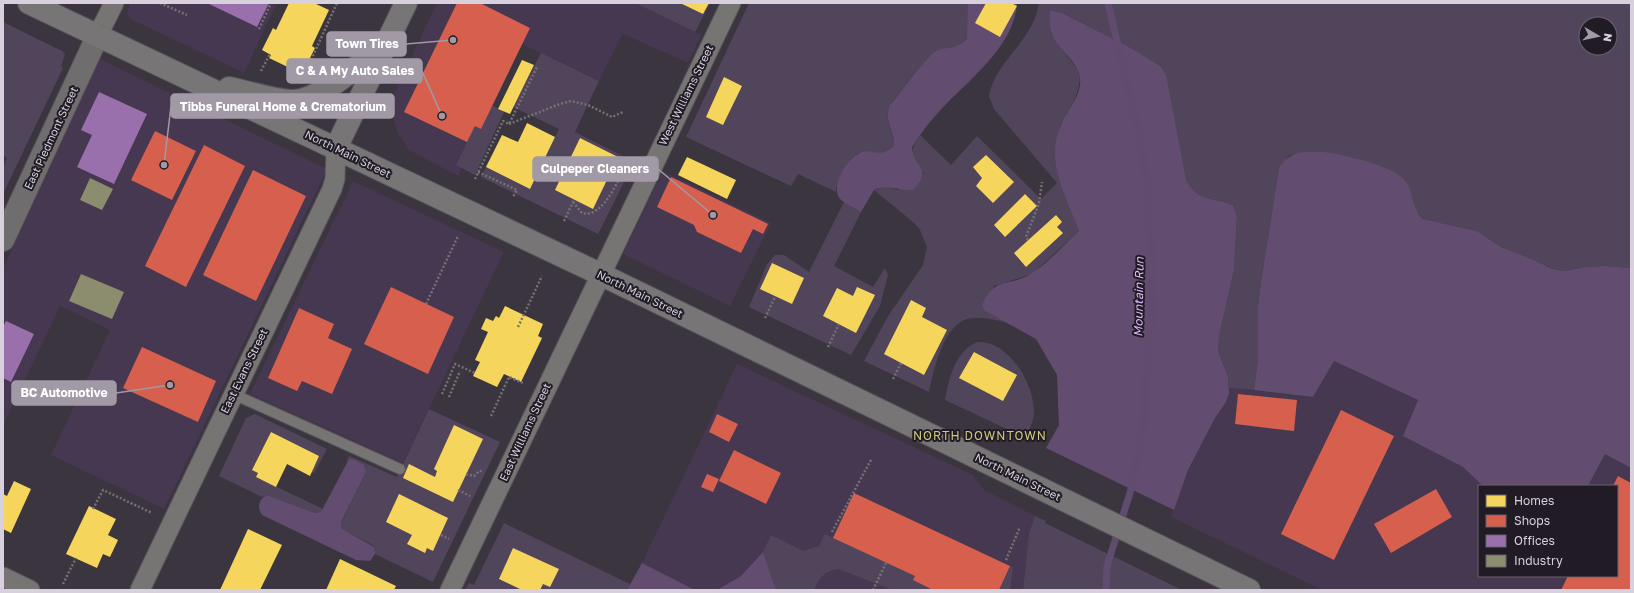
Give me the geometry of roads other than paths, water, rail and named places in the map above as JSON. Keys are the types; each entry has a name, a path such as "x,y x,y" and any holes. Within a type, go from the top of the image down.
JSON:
{"main road":[{"name":"North Main Street","path":"29,3 600,274 1246,589"},
{"path":"336,148 406,3"},
{"path":"193,80 277,98 302,100 311,98 333,84 389,40"}],"street":[{"path":"98,35 114,3"},
{"name":"West Williams Street","path":"600,274 731,3"},
{"name":"East Piedmont Street","path":"3,240 98,35"},
{"name":"East Evans Street","path":"140,590 332,189 335,179 336,148"},
{"name":"East Williams Street","path":"450,590 600,274"},
{"path":"3,577 30,590"}],"lane":[{"path":"233,394 400,469"}],"waterway":[{"name":"Mountain Run","path":"1106,590 1107,566 1130,493 1144,423 1145,380 1152,316 1150,211 1141,143 1108,3"}],"place":[{"name":"Town Tires","path":"453,40"},
{"name":"C & A My Auto Sales","path":"442,116"},
{"name":"Tibbs Funeral Home & Crematorium","path":"164,165"},
{"name":"Culpeper Cleaners","path":"713,215"},
{"name":"BC Automotive","path":"170,385"}],"district":[{"name":"NORTH DOWNTOWN","path":"980,436"}]}
